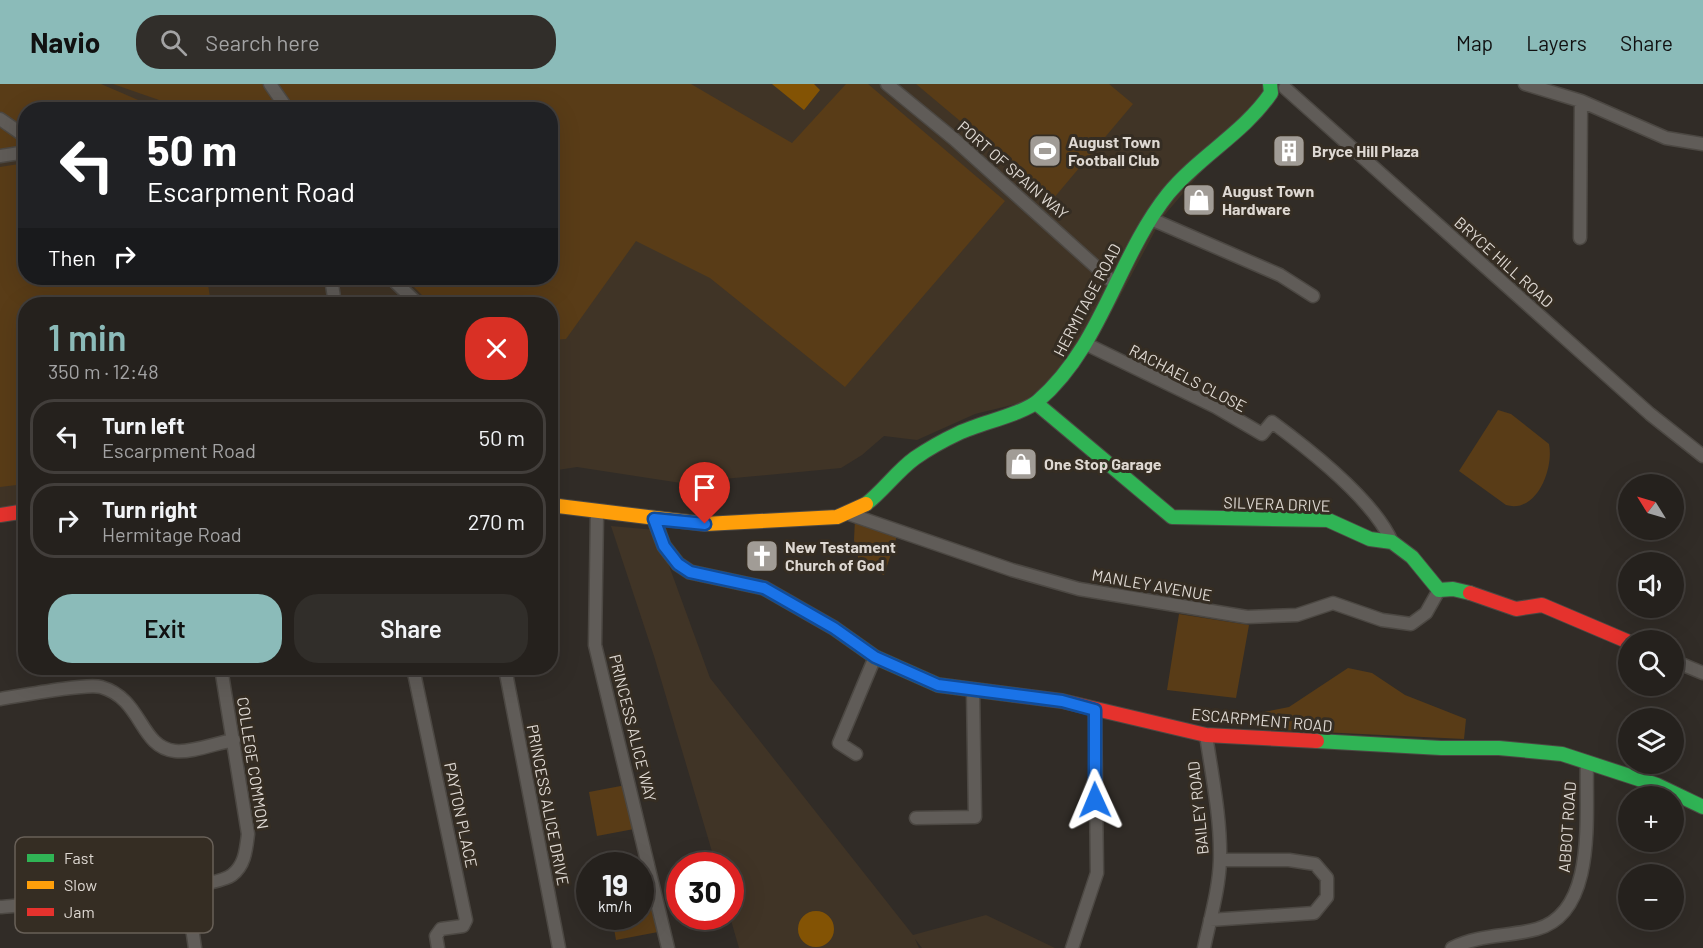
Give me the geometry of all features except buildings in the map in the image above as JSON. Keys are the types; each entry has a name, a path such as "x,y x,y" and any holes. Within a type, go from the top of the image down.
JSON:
{"street":[{"path":"270,84 282,102"},
{"name":"PORT OF SPAIN WAY","path":"887,84 954,139 1115,284"},
{"path":"1525,84 1581,101 1666,138 1703,144"},
{"path":"1271,88 1288,86"},
{"name":"BRYCE HILL ROAD","path":"1288,86 1650,414 1703,456"},
{"name":"HERMITAGE ROAD","path":"558,506 597,513 717,524 809,520 849,514 867,504 915,458 959,433 1036,403 1063,376 1086,344 1115,284 1151,219 1168,194 1206,155 1260,109 1271,88"},
{"path":"1580,238 1581,101"},
{"path":"0,119 18,131"},
{"path":"0,156 18,153"},
{"path":"1151,219 1280,275 1313,296"},
{"path":"398,285 411,297"},
{"name":"RACHAELS CLOSE","path":"1086,344 1216,408 1262,434 1272,422 1304,446 1359,498 1385,527 1392,542"},
{"name":"SILVERA DRIVE","path":"1036,403 1172,517 1329,520 1370,539 1392,542 1425,570 1439,590"},
{"path":"0,515 18,512"},
{"name":"PRINCESS ALICE WAY","path":"597,513 595,645 668,948"},
{"name":"MANLEY AVENUE","path":"849,514 1012,570 1079,589 1248,617 1297,615 1333,603 1382,620 1411,624 1425,613 1439,590"},
{"name":"ESCARPMENT ROAD","path":"654,519 664,546 678,564 690,572 764,588 834,628 875,657 938,685 1062,701 1206,735 1441,748 1499,748 1562,754 1657,785 1703,807"},
{"path":"1439,590 1454,587 1465,589 1507,608 1531,610 1542,604 1618,637"},
{"path":"856,754 839,743 875,657"},
{"path":"1684,665 1703,673"},
{"name":"COLLEGE COMMON","path":"213,882 223,880 240,868 245,858 248,834 222,675"},
{"name":"PAYTON PLACE","path":"414,675 466,920 463,926 441,929 436,936 438,948"},
{"name":"PRINCESS ALICE DRIVE","path":"506,675 559,948"},
{"path":"0,699 97,686 125,699 153,742 165,748 176,751 234,740"},
{"path":"916,818 975,817 973,690"},
{"path":"1072,948 1097,873 1095,710"},
{"name":"BAILEY ROAD","path":"1204,948 1220,860 1218,817 1206,735"},
{"name":"ABBOT ROAD","path":"1452,948 1468,940 1536,930 1559,920 1570,905 1584,865 1587,762"},
{"path":"1210,920 1314,913 1327,897 1327,878 1315,864 1289,860 1220,860"},
{"name":"COLLEGE COMMON","path":"0,907 15,905"},
{"path":"193,933 195,948"}],"shaded area":[{"path":"0,84 1276,84 1162,218 1094,345 1024,402 975,414 917,440 884,436 862,455 841,468 681,483 577,467 558,470 558,297 18,297 18,506 0,508"},
{"path":"0,84 101,84 143,102 18,102 18,147 0,150"},
{"path":"113,84 691,84 792,143 846,84 868,84 1005,201 845,387 710,278 636,241 566,339 558,340 558,297 424,297 412,285 558,285 558,102 165,102"},
{"path":"772,84 814,84 820,90 804,110"},
{"name":"August Town Football Club","path":"916,84 1109,84 1133,104 1053,199"},
{"path":"18,164 18,285 208,285 210,297 18,297 18,485 0,487 0,167"},
{"path":"1498,410 1511,414 1549,444 1549,465 1541,487 1535,496 1517,506 1506,505 1459,471"},
{"path":"855,519 899,530 884,575 860,566 854,540"},
{"path":"611,526 656,530 710,678 913,935 986,915 1055,948 922,948 915,939 919,948 739,948 734,930 744,930 744,852 712,852 654,656"},
{"path":"1179,614 1249,625 1236,698 1167,690"},
{"path":"1348,668 1372,673 1405,695 1466,719 1464,739 1262,729 1264,712 1289,707"},
{"path":"626,785 634,829 597,836 589,792"},
{"path":"654,907 658,932 616,940 614,930 654,930"},
{"path":"816,911 829,916 834,929 829,942 816,947 803,942 798,929 803,916"}],"traffic: fast":[{"path":"866,504 908,463 920,455 959,433 1031,406 1060,379 1094,328 1150,219 1180,181 1260,107 1271,93 1270,84"},
{"path":"1036,403 1172,517 1328,520 1370,539 1392,542 1412,557 1439,590 1453,589 1470,593"},
{"path":"654,519 664,546 678,564 690,572 764,588 834,628 875,657 938,685 1015,695"},
{"path":"1317,741 1441,748 1499,748 1562,754 1657,785 1703,807"}],"traffic: slow":[{"path":"558,506 705,524 837,517 866,504"}],"traffic: jam":[{"path":"0,515 18,512"},
{"path":"1470,593 1516,609 1542,605 1618,637"},
{"path":"1015,695 1062,701 1206,735 1317,741"}],"place":[{"name":"August Town Football Club","path":"1045,151"},
{"name":"Bryce Hill Plaza","path":"1289,151"},
{"name":"August Town Hardware","path":"1199,200"},
{"name":"One Stop Garage","path":"1021,464"},
{"name":"New Testament Church of God","path":"762,556"}],"route":[{"path":"705,524 654,519 664,546 678,564 690,572 744,581 764,588 834,628 875,657 938,685 1062,701 1095,710 1095,800"}]}
